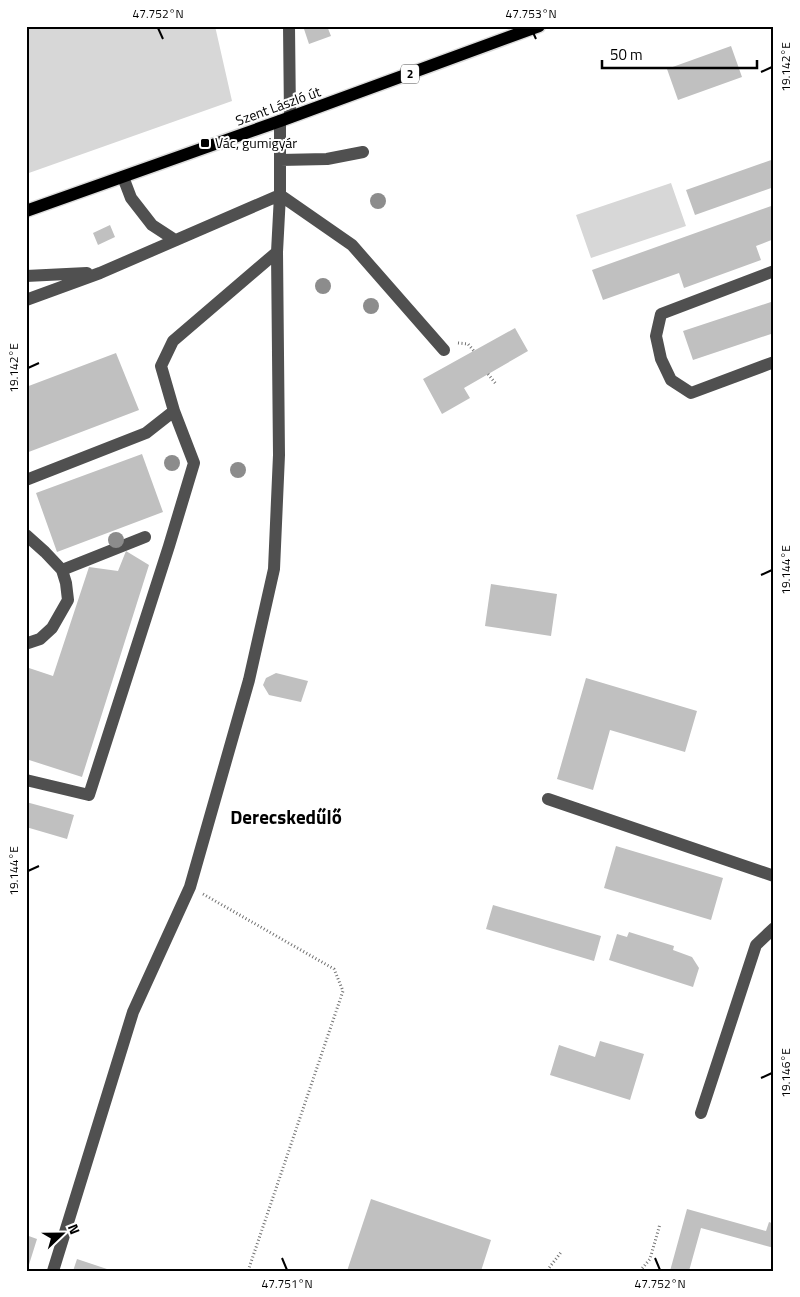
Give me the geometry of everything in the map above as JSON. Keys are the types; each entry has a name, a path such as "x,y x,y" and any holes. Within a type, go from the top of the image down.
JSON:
{"main road":[{"name":"Szent László út","path":"26,211 539,26"}],"lane":[{"path":"53,1271 133,1012 190,886 249,680 274,569 279,455 277,252 280,160 285,119 290,26"},
{"path":"280,160 327,159 363,152"},
{"path":"123,177 131,198 152,225 174,240"},
{"path":"26,300 100,273 280,195"},
{"path":"280,195 352,245 444,350"},
{"path":"26,780 88,795 194,463 174,411 162,366 172,341 277,252"},
{"path":"774,271 661,314 656,336 661,359 671,380 691,393 774,362"},
{"path":"26,276 100,273"},
{"path":"26,480 146,433 174,411"},
{"path":"26,535 62,570 68,600 52,628 40,639 26,643"},
{"path":"62,570 145,537"},
{"path":"548,799 774,876"},
{"path":"701,1113 756,945 774,928"}],"path":[{"path":"488,374 496,384"},
{"path":"190,886 334,969 343,990 248,1271"},
{"path":"640,1271 650,1259 660,1224"},
{"path":"549,1271 549,1268 562,1251"}],"shaded area":[{"path":"26,26 215,26 232,101 26,174"},
{"path":"671,183 686,226 591,258 576,215"}],"building":[{"path":"303,26 327,26 331,36 309,44"},
{"path":"731,46 742,77 678,100 667,69"},
{"path":"774,159 774,187 695,215 686,190"},
{"path":"774,205 774,239 756,246 761,260 684,288 679,273 603,300 592,270"},
{"path":"110,225 115,237 98,245 93,233"},
{"path":"774,301 774,333 693,360 683,331"},
{"path":"515,328 528,351 464,388 470,398 442,414 423,379"},
{"path":"116,353 139,410 26,453 26,387"},
{"path":"142,454 163,512 57,552 36,493"},
{"path":"126,551 149,565 82,777 26,759 26,667 53,676 89,567 118,571"},
{"path":"491,584 557,594 551,636 485,626"},
{"path":"276,673 308,681 301,702 269,695 263,685 266,678"},
{"path":"586,678 697,711 685,752 610,730 593,790 557,779"},
{"path":"26,802 74,815 67,839 26,827"},
{"path":"616,846 723,878 711,920 604,888"},
{"path":"493,905 601,936 594,961 486,929"},
{"path":"629,932 674,946 673,950 692,957 699,968 693,987 609,960 617,934 627,937"},
{"path":"600,1041 644,1054 630,1100 550,1075 559,1045 595,1057"},
{"path":"371,1199 491,1240 481,1271 347,1271"},
{"path":"687,1209 766,1231 769,1222 774,1224 774,1248 701,1228 689,1271 670,1271"},
{"path":"26,1235 37,1239 27,1271 26,1271"},
{"path":"77,1259 110,1270 110,1271 73,1271"}],"place":[{"name":"Vác, gumigyár","path":"205,143"}],"district":[{"name":"Derecskedűlő","path":"286,817"}]}
